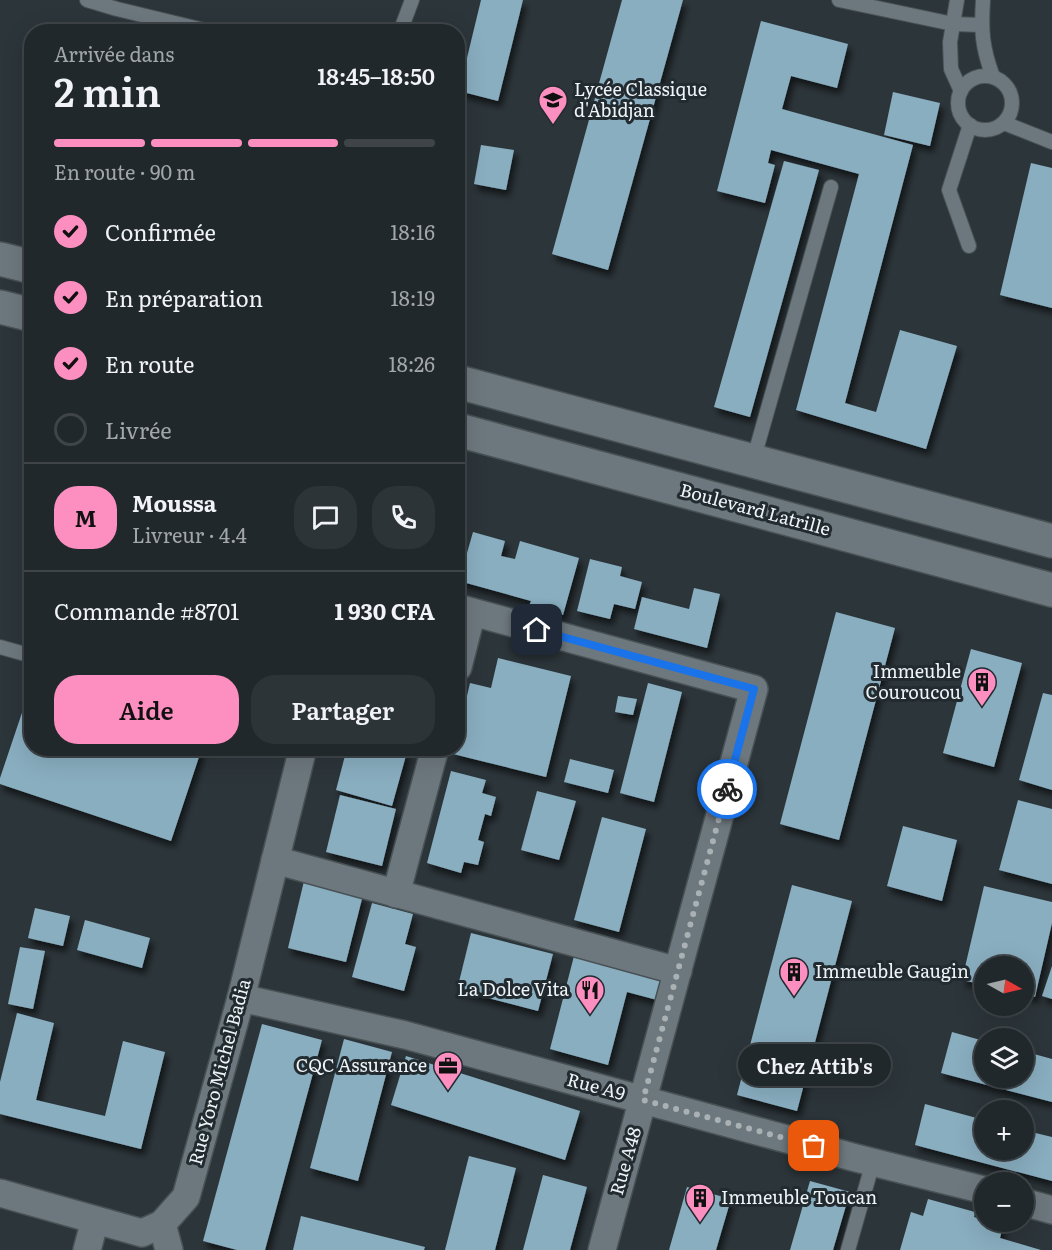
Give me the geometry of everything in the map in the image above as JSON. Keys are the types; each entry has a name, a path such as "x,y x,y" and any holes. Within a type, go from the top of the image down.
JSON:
{"street":[{"path":"0,259 24,265"},
{"path":"0,307 24,313"},
{"path":"465,384 1052,541"},
{"name":"Boulevard Latrille","path":"465,432 1052,590"},
{"name":"Rue A48","path":"465,610 754,689 602,1250"},
{"name":"Rue Yoro Michel Badia","path":"162,1224 186,1197 241,998 301,756"},
{"path":"396,894 433,756"},
{"path":"275,860 678,971"},
{"name":"Rue A9","path":"241,998 405,1035 974,1188"},
{"path":"0,1193 142,1233 162,1224 169,1250"},
{"path":"1034,1205 1052,1210"},
{"path":"87,1250 95,1220"}],"lane":[{"path":"87,0 179,24"},
{"path":"403,24 412,0"},
{"path":"839,0 953,24 981,25"},
{"path":"957,0 950,42 951,69 961,91"},
{"path":"982,0 981,25 984,52 993,77"},
{"path":"993,77 1008,88 1012,106 1010,115 997,128 978,129 963,119 958,100 966,84 974,78 993,77"},
{"path":"1004,123 1052,142"},
{"path":"969,246 949,190 970,125"},
{"path":"753,461 831,187"},
{"path":"0,647 24,654"},
{"path":"848,1250 873,1162"}],"building":[{"path":"481,0 523,0 498,101 465,93 465,66"},
{"path":"622,0 683,0 608,270 552,254"},
{"path":"761,21 848,44 837,88 791,76 782,109 913,145 845,403 876,412 900,330 957,346 926,449 796,410 859,174 771,150 768,163 775,165 765,203 717,191"},
{"path":"893,92 940,103 930,146 884,135"},
{"path":"481,145 514,150 506,190 474,184"},
{"path":"784,161 819,170 750,417 714,407"},
{"path":"1031,163 1052,168 1052,308 1000,295"},
{"path":"473,532 505,541 501,556 515,559 520,541 579,558 563,615 529,606 531,601 465,583 465,560"},
{"path":"590,559 622,567 620,576 642,582 635,609 614,604 610,619 577,611"},
{"path":"694,588 720,594 707,648 634,629 642,597 689,609"},
{"path":"836,612 895,628 839,840 780,824"},
{"name":"Immeuble Couroucou","path":"971,649 1022,663 994,767 943,753"},
{"path":"498,658 571,676 546,777 461,756 465,756 465,705 470,683 491,688"},
{"path":"648,683 682,692 654,802 620,793"},
{"path":"1043,693 1052,695 1052,790 1019,780"},
{"path":"618,696 637,699 633,715 615,712"},
{"path":"24,707 24,756 199,756 171,841 0,784"},
{"path":"345,756 406,756 392,806 336,790"},
{"path":"570,759 614,770 608,793 564,782"},
{"path":"451,771 486,780 482,793 496,797 491,816 485,814 478,840 484,842 478,865 464,862 461,873 427,863"},
{"path":"537,791 576,801 559,860 521,850"},
{"path":"340,795 396,809 382,866 326,852"},
{"path":"1018,800 1052,809 1052,884 999,870"},
{"path":"602,817 646,829 619,932 574,920"},
{"path":"903,826 957,840 942,901 887,886"},
{"path":"304,881 363,895 346,962 288,948"},
{"name":"Immeuble Gaugin","path":"792,885 852,901 797,1111 737,1095"},
{"path":"984,886 1052,902 1052,923 1035,997 1034,956 974,956 974,983 962,980"},
{"path":"372,903 413,914 405,944 416,947 404,991 352,977"},
{"path":"35,908 70,916 63,946 28,938"},
{"path":"85,920 150,938 142,968 77,950"},
{"path":"471,933 553,954 538,1011 457,990"},
{"path":"20,947 45,951 33,1009 8,1004"},
{"name":"La Dolce Vita","path":"574,956 662,979 657,1000 627,992 608,1065 550,1049"},
{"path":"1052,966 1052,999 1042,996"},
{"path":"17,1013 54,1023 36,1100 105,1116 123,1041 165,1052 141,1149 0,1114 0,1082"},
{"path":"262,1024 322,1040 265,1250 237,1250 203,1241"},
{"path":"952,1032 974,1038 974,1082 941,1073"},
{"path":"344,1039 392,1052 358,1181 310,1168"},
{"path":"1034,1054 1052,1059 1052,1102 998,1088 1034,1088"},
{"path":"406,1056 580,1111 565,1160 391,1105"},
{"path":"925,1104 974,1117 974,1160 1034,1160 1034,1133 1052,1137 1052,1181 1034,1176 1034,1172 1018,1172 915,1145"},
{"path":"469,1156 516,1168 495,1250 445,1250"},
{"path":"543,1175 587,1187 570,1250 523,1250"},
{"path":"810,1181 850,1192 833,1250 790,1250"},
{"name":"Immeuble Toucan","path":"687,1187 731,1199 716,1250 669,1250"},
{"path":"928,1199 974,1212 974,1232 1002,1232 1000,1238 1041,1250 900,1250 911,1212 923,1216"},
{"path":"301,1216 425,1247 424,1250 293,1250"}],"way so far":[{"path":"727,789 643,1100 814,1146"}],"place":[{"name":"Lycée Classique d'Abidjan","path":"553,126"},
{"name":"Immeuble Couroucou","path":"982,708"},
{"name":"Immeuble Gaugin","path":"794,998"},
{"name":"La Dolce Vita","path":"590,1016"},
{"name":"CQC Assurance","path":"448,1092"},
{"name":"Chez Attib's","path":"814,1146"},
{"name":"Immeuble Toucan","path":"700,1224"}],"route":[{"path":"537,630 754,689 727,789"}]}
